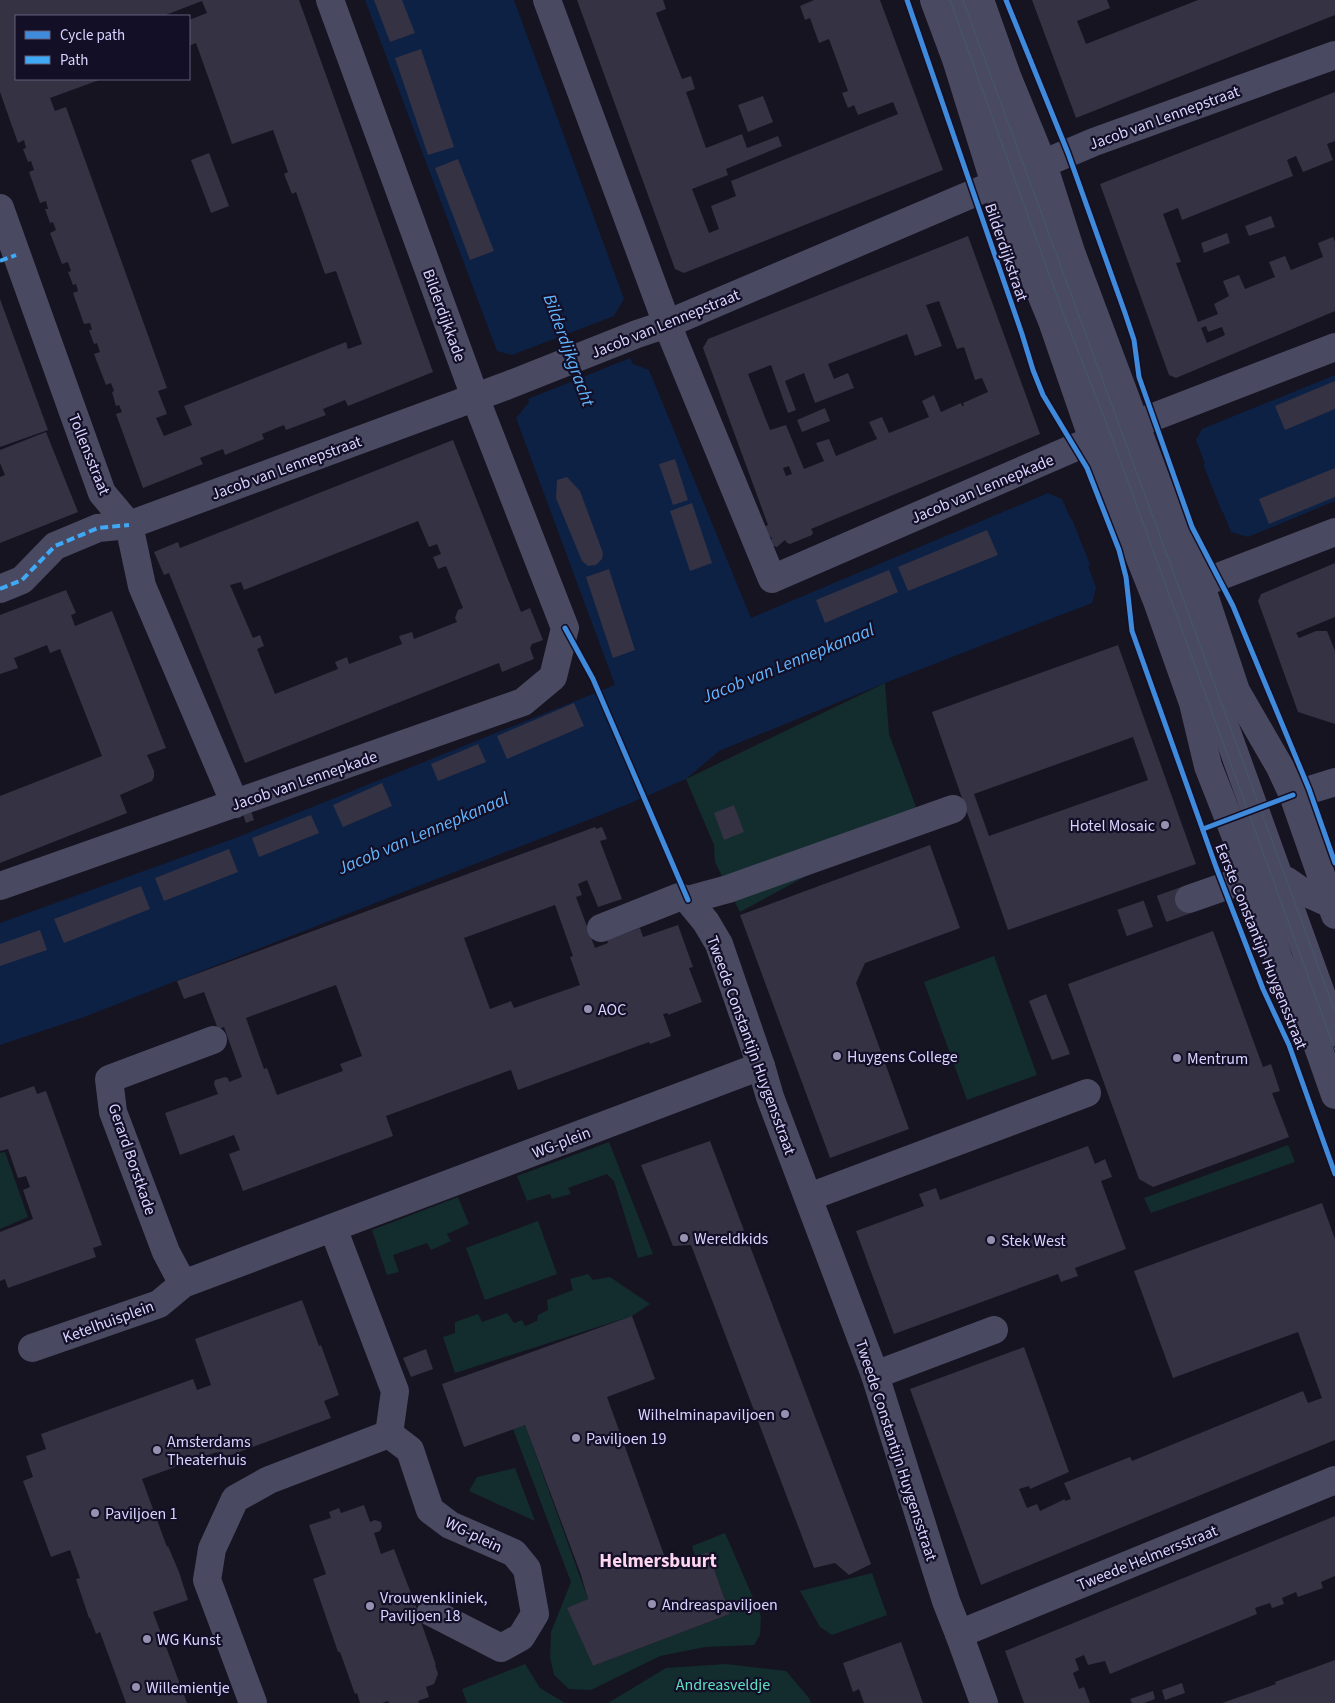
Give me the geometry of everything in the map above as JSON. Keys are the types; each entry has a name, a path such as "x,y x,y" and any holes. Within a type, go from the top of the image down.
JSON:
{"street":[{"name":"Bilderdijkkade","path":"330,0 475,397 565,628"},
{"path":"547,0 666,324"},
{"name":"Bilderdijkstraat","path":"934,0 956,59 995,184 1019,244 1052,321 1125,429 1137,490"},
{"name":"Bilderdijkstraat","path":"956,0 1032,169 1072,252 1125,429 1137,490"},
{"name":"Bilderdijkstraat","path":"980,0 1007,76 1032,169"},
{"name":"Jacob van Lennepstraat","path":"0,589 22,580 55,546 98,528 129,524 506,386 666,324 1094,142 1335,55"},
{"name":"Tollensstraat","path":"0,208 8,258 102,493 129,524 142,586 235,804"},
{"name":"Jacob van Lennepkade","path":"666,324 772,579 1125,429 1335,347"},
{"path":"1137,490 1157,541"},
{"path":"1137,490 1157,541"},
{"path":"1178,592 1335,532"},
{"name":"Eerste Constantijn Huygensstraat","path":"1157,541 1178,592 1279,881 1335,1032"},
{"name":"Eerste Constantijn Huygensstraat","path":"1157,541 1178,592 1280,767 1293,795 1334,907"},
{"name":"Eerste Constantijn Huygensstraat","path":"1178,592 1193,703 1208,766 1260,898 1279,960 1308,1018 1335,1095"},
{"name":"Jacob van Lennepkade","path":"0,886 523,702 553,677 565,628"},
{"path":"1293,795 1335,782"},
{"path":"601,928 679,898 688,900 728,889 953,810"},
{"path":"1190,899 1252,877 1287,881 1300,890 1334,907"},
{"name":"Tweede Constantijn Huygensstraat","path":"688,900 706,922 719,944 770,1097 875,1375 946,1601 960,1634 984,1703"},
{"name":"Gerard Borstkade","path":"183,1284 166,1252 113,1112 109,1079 213,1040"},
{"name":"WG-plein","path":"243,1262 761,1066"},
{"path":"809,1197 1087,1093"},
{"path":"253,1703 207,1580 212,1549 235,1499 269,1480 389,1434 395,1391 333,1228"},
{"name":"Ketelhuisplein","path":"32,1348 159,1304 183,1284 243,1262"},
{"path":"875,1375 994,1330"},
{"name":"WG-plein","path":"389,1434 410,1450 430,1510 450,1525 514,1553 527,1569 535,1614 522,1637 501,1648 431,1612"},
{"name":"Tweede Helmersstraat","path":"960,1634 1335,1480"}],"green space":[{"path":"885,683 889,734 919,815 740,912 715,862 714,845 686,779"},
{"path":"994,956 1037,1075 967,1100 924,982"},
{"path":"609,1142 653,1254 638,1258 614,1181 607,1174 568,1188 571,1194 552,1199 550,1194 527,1201 517,1176"},
{"path":"1288,1145 1295,1162 1151,1213 1144,1198"},
{"path":"5,1152 28,1217 0,1229 0,1153"},
{"path":"458,1197 469,1224 447,1234 451,1241 431,1250 427,1243 393,1255 399,1272 387,1275 372,1230"},
{"path":"538,1221 557,1274 485,1300 466,1248"},
{"path":"588,1274 593,1280 610,1277 650,1304 632,1316 455,1373 443,1337 455,1333 455,1322 478,1314 482,1322 507,1313 514,1323 522,1320 525,1326 537,1321 538,1315 548,1310 547,1300 573,1290 570,1279"},
{"path":"525,1425 588,1599 568,1609 593,1666 730,1614 708,1552 695,1556 692,1546 725,1533 761,1616 760,1635 754,1645 705,1647 660,1656 591,1690 569,1689 554,1675 550,1657 551,1632 571,1582 513,1429"},
{"path":"515,1468 535,1521 469,1491 477,1477"},
{"path":"872,1573 887,1615 832,1635 820,1627 800,1591"},
{"path":"525,1664 540,1688 565,1703 467,1703 462,1689"},
{"name":"Andreasveldje","path":"726,1664 786,1671 809,1698 811,1703 608,1703 666,1668"}],"water":[{"path":"365,0 514,0 624,299 614,316 630,358 633,364 649,370 751,618 1048,493 1062,499 1071,519 1205,464 1196,440 1202,429 1335,375 1335,501 1248,537 1231,532 1223,512 1088,566 1096,588 1092,603 885,683 719,751 686,779 626,805 84,1017 0,1045 0,923 238,837 615,685 516,418 529,402 512,355 497,351"}],"pier":[{"path":"614,316 630,358 528,399 512,355"},
{"path":"1203,464 1223,514 1091,567 1071,517"}],"building":[{"path":"0,0 299,0 433,372 348,406 345,400 323,409 326,415 286,430 284,425 262,434 264,439 225,455 223,449 200,458 203,464 143,488 116,414 122,412 119,405 116,406 111,383 106,385 94,354 100,352 97,343 94,344 89,330 92,330 90,323 84,324 73,293 78,291 76,284 73,285 68,272 71,271 68,262 62,264 50,233 56,230 53,222 50,223 45,209 48,209 46,201 40,203 29,172 34,170 31,161 28,162 23,149 26,148 24,140 18,143 0,92","holes":["202,1 207,13 190,20 190,46 196,43 232,144 273,130 288,172 284,174 292,194 296,192 325,274 336,271 362,344 348,349 346,342 184,406 192,425 164,436 156,418 167,414 158,391 167,388 66,107 55,111 50,98 99,80 15,80 15,15 166,15"]},
{"path":"374,0 402,0 415,33 390,42"},
{"path":"577,0 663,0 666,9 656,13 682,79 691,76 695,89 686,92 706,148 742,134 747,148 778,136 782,146 726,169 728,175 692,189 709,233 719,229 711,206 736,196 731,181 898,114 893,102 858,115 854,105 848,108 842,93 848,91 829,39 819,43 810,18 805,20 800,6 814,0 880,0 943,170 684,273 675,269"},
{"path":"1032,0 1107,0 1110,8 1077,21 1086,44 1198,0 1335,0 1335,15 1076,118"},
{"path":"421,49 454,147 428,155 395,58"},
{"path":"1335,92 1335,141 1327,144 1333,160 1303,172 1296,156 1287,160 1293,176 1182,220 1178,208 1163,214 1181,262 1176,263 1198,322 1218,314 1214,304 1229,296 1223,281 1239,275 1245,289 1275,277 1269,262 1285,256 1291,270 1323,257 1318,243 1333,237 1335,242 1335,311 1176,378 1169,375 1100,184","holes":["1206,326 1208,332 1222,327 1225,335 1207,343 1201,328"]},
{"path":"763,96 773,122 748,132 738,105"},
{"path":"209,153 229,206 211,213 191,160"},
{"path":"458,159 494,251 470,260 435,168"},
{"path":"1271,216 1275,227 1249,236 1245,226"},
{"path":"1227,233 1230,243 1204,253 1201,243"},
{"path":"968,236 1040,434 811,529 812,535 790,544 785,540 777,547 773,546 772,538 765,534 762,527 768,525 703,348 708,339","holes":["939,301 957,349 964,347 975,380 982,378 988,392 963,403 964,406 961,403 941,412 934,395 922,401 929,417 889,433 882,417 869,422 877,439 836,456 829,439 816,443 824,461 804,469 786,425 770,430 748,374 771,365 788,413 796,410 785,381 804,373 815,403 854,388 848,373 834,379 828,364 907,334 915,356 942,346 926,305","789,466 792,474 786,476 783,468"]},
{"path":"0,299 48,430 0,447"},
{"path":"1335,381 1335,409 1285,430 1275,406"},
{"path":"825,408 830,421 802,432 797,420"},
{"path":"46,432 78,512 0,543 0,477 5,475 0,463 0,450"},
{"path":"453,440 521,612 530,608 543,640 532,644 530,648 534,659 502,672 499,663 245,763 169,573 164,575 154,552 178,542 180,548","holes":["418,521 429,547 437,544 441,554 433,557 438,569 446,566 463,608 458,610 455,618 457,622 414,639 412,632 399,636 402,644 349,664 347,657 335,662 338,669 275,694 257,649 264,646 260,635 253,638 230,585 241,582 244,590"]},
{"path":"675,459 688,500 673,505 659,464"},
{"path":"1335,468 1335,497 1269,524 1259,499"},
{"path":"567,477 580,491 603,553 602,559 596,565 588,566 582,561 556,498 557,480"},
{"path":"692,503 712,563 690,571 670,511"},
{"path":"987,530 998,555 908,591 898,567"},
{"path":"1335,563 1335,617 1296,633 1299,638 1316,631 1327,631 1335,651 1335,724 1298,712 1258,601 1261,594"},
{"path":"609,569 635,650 613,658 586,577"},
{"path":"889,570 898,592 825,623 816,600"},
{"path":"66,590 76,613 71,615 75,626 112,611 166,748 147,755 154,771 152,781 120,795 127,813 0,863 0,796 102,756 60,649 50,653 47,645 14,658 18,668 0,674 0,615"},
{"path":"1118,645 1196,864 1008,930 932,712","holes":["1133,737 1148,780 989,836 974,794"]},
{"path":"574,703 584,726 507,759 497,736"},
{"path":"478,744 486,762 438,781 431,764"},
{"path":"382,783 392,806 343,827 333,805"},
{"path":"734,805 744,832 724,840 714,813"},
{"path":"251,811 254,820 246,823 243,814"},
{"path":"311,815 319,833 259,857 252,838"},
{"name":"AOC","path":"595,827 596,829 602,827 607,839 600,841 622,899 598,907 587,880 578,884 582,895 576,897 595,948 608,943 607,940 640,928 643,937 678,925 693,967 689,968 702,1002 668,1015 668,1013 663,1014 671,1036 650,1044 649,1042 518,1090 511,1070 386,1116 393,1136 243,1191 229,1154 240,1150 234,1135 180,1155 165,1113 218,1094 214,1084 215,1080 225,1077 228,1078 229,1082 242,1077 224,1027 218,1029 204,992 184,999 177,981","holes":["555,905 573,956 570,957 580,985 514,1008 511,1001 490,1009 464,938","336,985 362,1056 340,1064 343,1071 277,1095 267,1068 264,1069 246,1018"]},
{"name":"Huygens College","path":"930,845 960,928 865,963 856,983 909,1129 830,1158 740,915"},
{"path":"229,849 238,872 164,901 155,878"},
{"path":"141,886 150,909 64,943 54,919"},
{"path":"40,930 47,950 0,966 0,944"},
{"name":"Mentrum","path":"1213,931 1263,1067 1271,1064 1280,1091 1272,1093 1289,1137 1153,1187 1139,1179 1068,984"},
{"path":"1046,994 1070,1054 1052,1060 1029,1001"},
{"path":"34,1086 37,1094 46,1091 102,1245 93,1248 96,1257 8,1288 5,1279 0,1281 0,1232 33,1219 23,1190 30,1187 26,1176 18,1178 8,1149 0,1151 0,1098"},
{"name":"Wilhelminapaviljoen","path":"710,1141 871,1564 849,1575 835,1563 814,1568 691,1245 673,1246 641,1165"},
{"name":"Stek West","path":"1088,1146 1095,1164 1105,1159 1112,1177 1101,1181 1126,1249 1075,1268 1078,1276 1061,1282 1058,1274 894,1334 856,1231 924,1206 919,1194 936,1188 940,1200"},
{"path":"1322,1203 1335,1239 1335,1440 981,1585 910,1389 1024,1347 1069,1472 1030,1489 1029,1486 1019,1489 1027,1508 1037,1504 1040,1511 1065,1499 1065,1501 1071,1499 1064,1483 1130,1457 1132,1461 1303,1391 1308,1403 1322,1398 1298,1332 1173,1378 1134,1271"},
{"name":"Paviljoen 1","path":"302,1300 339,1395 324,1401 331,1418 220,1459 217,1452 142,1479 167,1547 179,1572 188,1600 153,1612 187,1703 126,1703 100,1632 96,1634 89,1618 76,1579 80,1578 70,1550 51,1557 23,1481 33,1477 26,1456 46,1449 41,1434 193,1379 197,1390 211,1385 195,1339"},
{"name":"Paviljoen 19","path":"632,1316 655,1379 607,1397 668,1566 708,1552 730,1614 593,1666 567,1608 588,1599 580,1572 525,1425 464,1447 442,1384"},
{"path":"426,1349 433,1369 411,1377 403,1358"},
{"name":"Vrouwenkliniek, Paviljoen 18","path":"364,1505 370,1522 375,1520 381,1522 382,1527 380,1531 374,1533 381,1554 394,1549 436,1665 438,1674 434,1684 426,1687 429,1697 418,1701 419,1703 389,1703 388,1701 382,1703 360,1703 340,1652 338,1652 313,1579 326,1574 309,1525 331,1518 329,1512 339,1508 341,1513"},
{"path":"1335,1516 1335,1576 1321,1582 1323,1588 1298,1597 1296,1592 1282,1598 1284,1604 1272,1608 1270,1603 1255,1608 1257,1614 1110,1674 1105,1661 1088,1665 1084,1655 1075,1659 1079,1670 1073,1673 1079,1689 1084,1687 1090,1703 1024,1703 1005,1651"},
{"path":"901,1642 923,1703 864,1703 859,1689 853,1692 843,1663"},
{"path":"1335,1660 1335,1703 1222,1703 1276,1684 1275,1682"},
{"path":"1182,1683 1185,1693 1165,1700 1162,1690"},
{"path":"1153,1691 1155,1699 1144,1703 1132,1703 1130,1699"}],"tunnel":[{"path":"1122,923 1189,899"}],"tram line":[{"path":"950,0 1062,310 1111,435 1335,1050"},
{"path":"963,0 1335,1012"}],"marked path":[{"path":"0,261 16,255"},
{"path":"0,589 22,580 55,546 98,528 129,525"}],"cycle path":[{"path":"907,0 1033,370 1043,395 1087,468 1119,550 1126,577 1132,631 1216,867 1263,989 1289,1045 1335,1174"},
{"path":"1006,0 1068,153 1125,313 1134,340 1139,377 1192,527 1233,606 1309,789 1335,863"},
{"path":"565,628 593,679 688,900"},
{"path":"1203,829 1293,795"}],"place":[{"name":"Hotel Mosaic","path":"1165,825"},
{"name":"AOC","path":"588,1009"},
{"name":"Huygens College","path":"837,1056"},
{"name":"Mentrum","path":"1177,1058"},
{"name":"Wereldkids","path":"684,1238"},
{"name":"Stek West","path":"991,1240"},
{"name":"Wilhelminapaviljoen","path":"785,1414"},
{"name":"Paviljoen 19","path":"576,1438"},
{"name":"Amsterdams Theaterhuis","path":"157,1450"},
{"name":"Paviljoen 1","path":"95,1513"},
{"name":"Andreaspaviljoen","path":"652,1604"},
{"name":"Vrouwenkliniek, Paviljoen 18","path":"370,1606"},
{"name":"WG Kunst","path":"147,1639"},
{"name":"Willemientje","path":"136,1687"}],"district":[{"name":"Helmersbuurt","path":"658,1560"}],"water label":[{"name":"Bilderdijkgracht","path":"569,350"},
{"name":"Jacob van Lennepkanaal","path":"788,663"},
{"name":"Jacob van Lennepkanaal","path":"423,833"}]}
